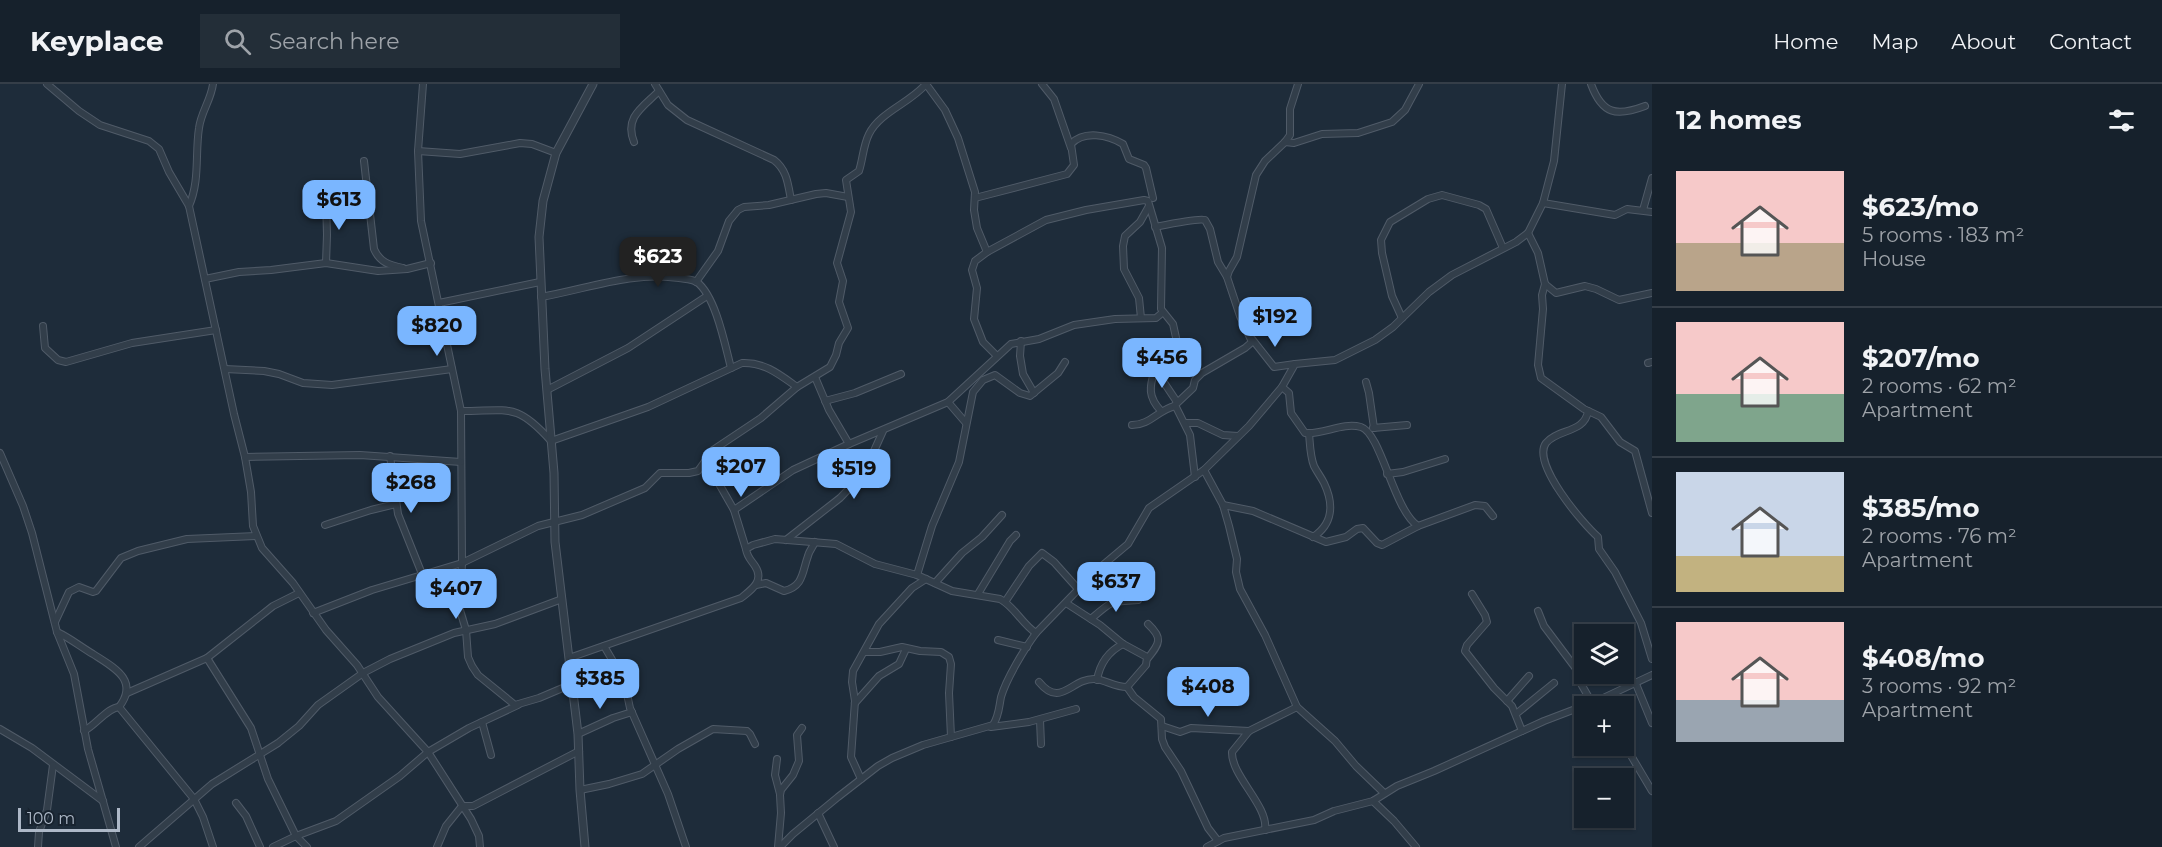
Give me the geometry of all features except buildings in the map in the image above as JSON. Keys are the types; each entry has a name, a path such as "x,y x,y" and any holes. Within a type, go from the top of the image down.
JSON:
{"street":[{"path":"47,84 100,125 139,137 156,145 162,154 169,172 189,206 245,457 256,536 268,558 293,583 313,613 363,673 378,697 428,752 476,829 480,847"},
{"path":"189,206 196,186 200,124 213,84"},
{"path":"423,84 418,151 421,220 461,411 460,610 466,630 468,657 475,671 509,702 519,705"},
{"path":"585,847 578,734 555,522 554,473 540,282 540,222 556,153 593,84"},
{"path":"313,613 372,590 462,563 526,531 576,517 623,498 649,485 660,472 694,473 713,450 761,418 797,387 826,370 832,363 848,327 839,302 843,281 837,263 841,242 850,218 846,180 859,171 861,156 870,132 876,124 914,96 926,84 951,120 973,183 976,222 987,252"},
{"path":"975,198 1067,174 1074,165 1054,99 1042,84"},
{"path":"1227,277 1237,257 1256,175 1265,161 1290,135 1290,109 1298,84"},
{"path":"1285,142 1293,143 1322,134 1358,133 1392,122 1405,110 1419,84"},
{"path":"1155,227 1190,222 1199,218 1205,220 1210,230 1218,262 1227,277 1240,316 1251,339 1274,367 1343,357 1382,336 1429,292 1452,275 1528,233 1543,203 1554,161 1562,84"},
{"path":"1591,84 1599,102 1612,111 1622,113 1645,106"},
{"path":"634,142 630,129 631,121 657,87 668,105 687,120 781,165 785,171 790,200"},
{"path":"1071,149 1074,141 1091,135 1121,142 1129,159 1146,168 1153,198"},
{"path":"418,151 460,154 520,143 532,144 556,153"},
{"path":"364,160 374,249 377,256 385,262 407,269"},
{"path":"1643,210 1652,178"},
{"path":"696,282 718,251 733,214 744,207 760,207 826,193 848,197"},
{"path":"1402,318 1392,296 1382,253 1381,240 1390,222 1428,199 1442,195 1486,209 1503,248"},
{"path":"326,200 326,263"},
{"path":"997,356 983,342 974,319 977,288 972,270 973,265 987,252 1046,220 1140,200 1148,201 1162,248 1162,313 1173,324 1177,342 1174,350 1161,359 1155,369 1149,392 1154,404 1161,411"},
{"path":"1543,203 1615,215 1628,209 1652,212"},
{"path":"1140,318 1139,298 1124,269 1123,246 1125,236 1140,222 1149,206"},
{"path":"1528,233 1538,253 1545,284 1542,295 1539,374 1588,411 1605,420 1620,442 1635,451 1652,513"},
{"path":"205,279 239,272 279,270 326,263 378,271 407,269 431,263"},
{"path":"542,297 640,276 675,277 696,282 707,297 720,326 731,368"},
{"path":"439,303 540,282"},
{"path":"1545,284 1558,294 1590,286 1619,300 1652,293"},
{"path":"547,390 628,348 707,297"},
{"path":"734,510 782,476 849,444 948,402 1011,344 1039,339 1074,326 1156,318 1162,313"},
{"path":"43,326 45,348 58,360 66,362 132,343 216,330"},
{"path":"1132,425 1146,423 1161,411 1176,404 1193,388 1198,376 1250,345 1251,339"},
{"path":"1021,341 1020,356 1023,374 1034,393"},
{"path":"1145,354 1176,404 1190,435 1195,477"},
{"path":"551,441 648,407 742,363 754,362 767,367 797,387"},
{"path":"917,575 932,526 959,462 974,392 983,380 994,375 1002,378 1024,396 1030,396 1058,373 1065,362"},
{"path":"990,727 997,718 1002,697 1027,646 1036,633 1097,570 1128,544 1149,508 1204,470 1249,426 1282,387 1295,364"},
{"path":"225,369 264,371 303,383 332,385 452,369"},
{"path":"825,401 855,393 901,374"},
{"path":"815,377 825,401 849,444"},
{"path":"1366,382 1370,393 1374,428"},
{"path":"1282,387 1289,393 1292,413 1302,430 1309,433 1348,426 1366,430 1372,437 1406,514 1418,526"},
{"path":"948,402 966,423"},
{"path":"461,411 507,410 516,412 531,420 551,441"},
{"path":"1588,411 1587,417 1580,425 1547,442 1543,449 1544,455 1556,489 1585,525 1598,537 1599,549 1615,572 1641,623 1652,659"},
{"path":"1185,423 1198,423 1223,435 1238,436"},
{"path":"1366,430 1407,424"},
{"path":"786,540 840,498 864,473 883,430"},
{"path":"1309,433 1313,462 1331,504 1329,520 1320,533 1313,537"},
{"path":"0,453 32,533 57,632 74,674 84,731 116,847"},
{"path":"245,457 390,456 461,462"},
{"path":"390,456 396,504 423,574"},
{"path":"1387,474 1403,472 1445,459"},
{"path":"569,658 724,605 741,598 756,585 759,580 757,568 748,557 734,510 706,461"},
{"path":"1204,470 1223,506 1235,547 1236,572 1240,589 1272,649 1297,707 1335,741 1356,766 1384,793"},
{"path":"325,525 396,504"},
{"path":"1223,506 1254,511 1326,542 1346,537 1357,529 1364,528 1377,543 1382,545 1418,526 1475,506 1485,506 1493,516"},
{"path":"935,583 962,553 982,537 1002,515"},
{"path":"978,594 1016,535"},
{"path":"55,622 69,592 79,587 96,591 116,564 127,555 187,539 256,536"},
{"path":"746,549 770,539 836,544 875,564 917,575 962,594 978,594 1005,602 1028,628 1036,633"},
{"path":"756,585 766,583 784,591 795,586 804,575 808,554 816,542"},
{"path":"1005,602 1029,566 1042,553 1054,562 1079,590"},
{"path":"861,779 851,757 855,703 852,676 879,624 912,588 926,579"},
{"path":"119,707 127,693 207,658 273,606 299,593"},
{"path":"1472,594 1487,622 1467,645 1465,651 1507,701 1516,714 1521,731"},
{"path":"139,847 225,774 289,735 327,698 363,673 390,659 466,630 508,620 562,599"},
{"path":"1091,619 1110,602 1138,600"},
{"path":"1066,603 1123,644 1148,658"},
{"path":"1538,611 1544,626 1577,670 1580,682 1592,696"},
{"path":"1127,687 1146,665 1159,639 1148,624"},
{"path":"57,632 112,665 125,681 127,693"},
{"path":"998,640 1027,646"},
{"path":"1097,680 1099,668 1104,659 1123,644"},
{"path":"604,646 624,680 632,712 668,794 686,847"},
{"path":"865,652 879,652 902,647 941,652 948,657 952,670 949,693 951,737"},
{"path":"855,703 879,676 899,664 906,649"},
{"path":"207,658 250,728 259,755 296,836 307,847"},
{"path":"1612,696 1652,675"},
{"path":"1507,701 1529,676"},
{"path":"1038,682 1047,692 1053,693 1090,680 1127,687 1134,697 1161,719 1162,739 1165,747 1181,771 1208,828 1218,841"},
{"path":"1516,714 1554,683"},
{"path":"273,847 336,821 400,776 428,752 482,722 572,684"},
{"path":"1636,684 1652,723"},
{"path":"84,731 92,727 113,708 119,707"},
{"path":"119,707 194,799 213,847"},
{"path":"1265,830 1264,818 1232,752 1249,731 1297,707"},
{"path":"779,847 878,766 904,752 990,727 1040,720 1076,709"},
{"path":"578,734 632,712"},
{"path":"1207,847 1218,841 1314,820 1334,811 1373,801 1384,793 1521,731 1574,712"},
{"path":"1040,720 1041,744"},
{"path":"482,722 491,754"},
{"path":"1162,726 1180,732 1191,728 1249,731"},
{"path":"780,795 799,761 797,740 798,732 802,728"},
{"path":"0,729 32,748 104,801"},
{"path":"580,790 631,778 716,729 747,731 755,744"},
{"path":"462,806 473,806 579,751"},
{"path":"1631,756 1652,791"},
{"path":"777,759 775,775 780,795 781,813 779,847"},
{"path":"38,847 39,832 47,810 53,765"},
{"path":"1373,801 1394,820 1416,847"},
{"path":"236,803 246,816 260,847"},
{"path":"437,847 446,826 462,806"},
{"path":"818,813 834,847"}]}
